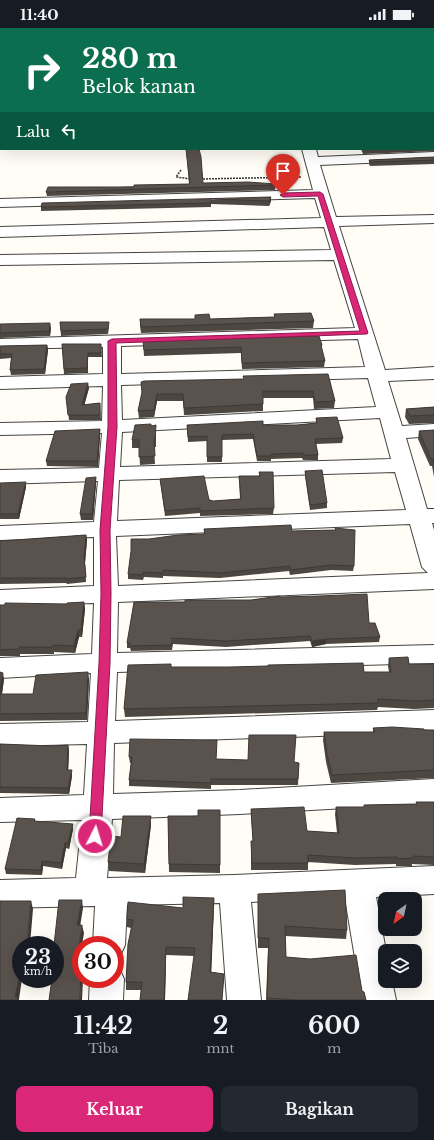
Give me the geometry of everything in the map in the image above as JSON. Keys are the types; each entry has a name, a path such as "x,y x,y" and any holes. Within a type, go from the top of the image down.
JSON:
{"street":[{"path":"434,156 312,162 320,194 365,333 403,464 426,517 434,567"},
{"path":"0,203 320,194"},
{"path":"0,232 330,222 409,214 434,219"},
{"path":"0,260 340,255"},
{"path":"0,344 365,333"},
{"path":"108,936 101,891 98,808 106,594 105,530 112,427 112,341"},
{"path":"0,383 434,373"},
{"path":"0,429 112,427 387,412"},
{"path":"395,433 434,430"},
{"path":"0,477 109,475 403,464"},
{"path":"0,533 426,517"},
{"path":"0,598 434,581"},
{"path":"0,668 104,663 434,654"},
{"path":"0,735 101,734 265,726 434,721"},
{"path":"0,810 98,808 240,802 434,791"},
{"path":"0,894 234,889 434,880"},
{"path":"358,883 379,1000"},
{"path":"234,889 244,1000"},
{"path":"106,1000 107,988"}],"path":[{"path":"181,170 176,178 182,179 312,162"}],"building":[{"path":"186,150 199,150 203,183 248,182 276,184 46,192 48,187 134,187 134,185 190,184"},
{"path":"434,157 434,160 370,162 369,160"},
{"path":"271,197 269,201 211,199 211,203 41,207 42,203"},
{"path":"311,313 314,321 141,327 140,319 195,319 195,315 209,314 210,319 275,317 274,314"},
{"path":"60,322 109,322 108,329 61,331"},
{"path":"50,323 49,331 0,333 0,324"},
{"path":"319,336 325,361 242,363 241,347 144,350 143,341"},
{"path":"62,344 101,344 101,353 88,353 87,368 64,369"},
{"path":"47,345 44,369 10,370 12,354 0,354 0,346"},
{"path":"328,374 335,401 315,402 313,391 263,391 263,404 184,408 183,394 157,394 154,410 138,411 142,392 141,382 144,381 244,379 243,376"},
{"path":"88,383 82,405 100,403 100,415 68,415 66,397 71,384"},
{"path":"434,407 434,415 410,416 406,409"},
{"path":"337,417 343,438 315,439 318,455 303,455 303,453 257,456 253,434 222,435 222,457 207,457 207,436 188,437 187,425 263,421 263,425 297,425 317,423 316,418"},
{"path":"151,424 151,426 156,425 154,439 155,456 139,457 139,440 132,440 135,425"},
{"path":"100,429 97,461 46,461 55,431"},
{"path":"434,430 434,464 419,431"},
{"path":"322,470 327,503 310,505 305,471"},
{"path":"259,472 273,472 274,508 200,511 200,508 165,511 160,479 204,476 209,500 213,501 241,499 239,476 260,476"},
{"path":"96,477 92,514 80,514 86,478"},
{"path":"26,482 18,514 0,514 0,483"},
{"path":"291,525 292,531 336,530 335,528 355,530 354,566 331,565 291,570 290,566 220,573 163,570 163,573 143,572 143,575 128,574 131,539 149,539 178,535 205,534 204,529"},
{"path":"86,535 84,558 86,577 66,579 0,578 0,541"},
{"path":"367,594 369,623 375,623 380,637 312,641 310,636 226,641 172,638 172,645 130,646 130,643 127,643 134,602 251,600 280,596"},
{"path":"84,602 81,630 78,630 74,646 53,645 53,647 19,647 19,649 0,650 0,605 5,605 5,603 67,604"},
{"path":"408,657 409,664 434,664 434,700 416,701 378,699 378,703 124,709 128,665 171,664 171,667 229,667 363,663 364,672 391,672 389,658"},
{"path":"0,672 3,673 0,690"},
{"path":"88,672 86,713 0,714 0,694 33,694 36,675"},
{"path":"392,727 434,730 434,770 332,775 324,732 375,732 373,728"},
{"path":"249,735 296,735 294,762 299,763 298,779 211,779 211,783 129,780 132,757 129,757 130,739 217,740 216,759 248,760"},
{"path":"0,744 52,746 68,745 67,770 72,770 68,788 0,787"},
{"path":"416,802 434,802 434,857 413,856 413,858 397,859 397,857 356,858 308,855 308,863 252,863 251,841 253,841 251,809 304,807 307,831 339,833 336,807 417,804"},
{"path":"198,810 220,810 220,865 169,864 168,816 198,816"},
{"path":"123,816 151,816 144,864 108,862 111,836 121,837"},
{"path":"17,818 73,824 68,843 65,843 61,863 42,861 41,870 5,869"},
{"path":"345,890 347,930 285,926 286,957 310,959 356,955 362,991 364,992 366,1000 296,1000 267,998 269,938 258,938 258,894"},
{"path":"183,897 214,898 210,972 224,974 222,1000 188,1000 195,948 166,947 164,1000 140,1000 142,982 126,982 128,944 133,920 127,919 128,902 183,908"},
{"path":"59,900 82,900 77,925 82,925 80,936 72,936 72,988 80,988 80,1000 49,1000 51,988 64,988 64,936 55,936"},
{"path":"0,901 31,901 28,936 12,936 12,988 17,988 15,997 18,997 18,1000 0,1000"}],"route":[{"path":"95,836 98,808 104,663 106,594 105,530 112,427 112,341 365,333 320,194 283,195"}]}
